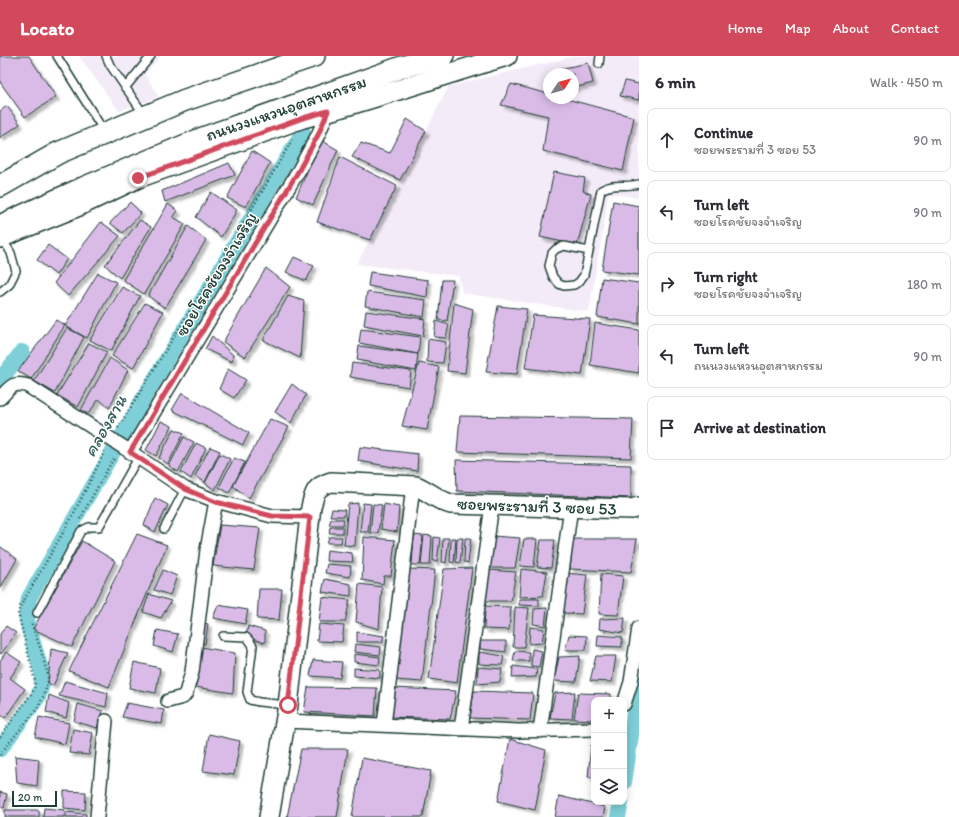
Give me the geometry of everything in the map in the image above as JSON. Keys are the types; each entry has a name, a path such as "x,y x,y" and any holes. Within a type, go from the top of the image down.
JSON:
{"main road":[{"path":"0,180 46,154 102,128 224,81 296,56"},
{"path":"0,186 58,154 185,100 314,56"},
{"name":"ถนนวงแหวนอุตสาหกรรม","path":"1,233 83,188 203,138 402,67 443,56"},
{"name":"ถนนวงแหวนอุตสาหกรรม","path":"1,233 79,206 138,178 303,118 506,56"},
{"name":"ซอยพระรามที่ 3 ซอย 53","path":"269,817 286,713 311,507 315,492 322,485 331,482 413,486 424,489 444,502 451,504 632,509 639,507"}],"street":[{"name":"ซอยโรคชัยจงจำเจริญ","path":"125,449 299,170 318,135 328,111"},
{"path":"0,398 11,387 19,384 28,386 185,489 216,502 272,516 310,517"},
{"path":"384,725 413,486"},
{"path":"168,701 183,698 192,672 207,550 216,502"},
{"path":"461,729 492,505"},
{"path":"540,731 571,507"},
{"path":"626,697 631,682 639,628"},
{"path":"286,713 384,725 518,731 591,729"},
{"path":"97,817 106,721"}],"lane":[{"path":"57,56 102,128"},
{"path":"106,56 110,66 143,113"},
{"path":"125,88 151,56"},
{"path":"599,64 600,56"},
{"path":"588,251 564,246 556,249 552,253 549,266 553,277 559,284 564,286 574,285 579,282 584,275 601,190 611,185 631,186 639,184"},
{"path":"0,292 9,285 16,271 11,252 1,233"},
{"path":"37,613 82,531 89,527 99,527 125,449"},
{"path":"164,529 185,489"},
{"path":"224,636 246,637 253,646 247,692 250,700 260,702 286,713"}],"shaded area":[{"path":"79,56 161,56 145,74 159,97 119,111"},
{"path":"576,56 639,56 639,198 609,193 589,312 462,293 459,276 357,264 449,86"}],"building":[{"path":"0,56 29,56 56,97 25,117 0,82"},
{"path":"588,63 593,83 579,86 579,68 564,68"},
{"path":"625,81 639,84 639,100 620,96"},
{"path":"511,84 543,92 543,104 579,104 579,102 634,117 623,171 543,151 548,116 501,105"},
{"path":"7,106 20,124 0,138 0,111"},
{"path":"407,119 426,131 400,180 352,157 361,143 390,153"},
{"path":"321,140 338,150 313,205 296,197"},
{"path":"252,151 270,163 246,207 227,198"},
{"path":"340,157 397,186 370,240 317,222"},
{"path":"229,163 235,175 165,202 162,191"},
{"path":"554,172 585,178 583,191 591,194 577,245 540,237"},
{"path":"211,192 237,210 221,237 196,217"},
{"path":"613,201 639,206 639,275 602,270"},
{"path":"130,202 141,213 123,233 110,223"},
{"path":"168,204 178,211 173,217 185,224 144,294 123,280"},
{"path":"140,220 151,227 120,278 105,265"},
{"path":"101,222 120,236 68,296 54,283"},
{"path":"188,226 206,240 165,308 148,296"},
{"path":"48,245 67,259 56,275 37,260"},
{"path":"294,257 314,266 306,281 286,272"},
{"path":"266,268 290,287 245,357 223,342"},
{"path":"370,272 428,280 427,297 368,286"},
{"path":"98,273 116,282 87,338 65,326"},
{"path":"602,278 639,283 639,324 597,317"},
{"path":"442,280 453,280 447,321 438,320"},
{"path":"122,287 140,296 111,351 90,340"},
{"path":"367,292 426,300 424,317 365,306"},
{"path":"288,296 304,301 300,358 263,340"},
{"path":"145,303 163,312 133,368 112,356"},
{"path":"454,303 473,309 465,373 447,371"},
{"path":"498,306 527,309 517,374 486,372"},
{"path":"366,311 425,319 423,336 364,325"},
{"path":"533,315 590,319 582,375 525,368"},
{"path":"56,320 65,325 31,379 18,371"},
{"path":"436,321 449,325 446,338 434,337"},
{"path":"595,323 639,330 639,373 590,365"},
{"path":"67,328 84,337 55,393 34,381"},
{"path":"361,329 420,337 418,354 359,343"},
{"path":"212,336 233,355 232,362 205,349"},
{"path":"428,339 446,342 443,363 427,362"},
{"path":"89,343 107,352 78,407 57,395"},
{"path":"359,346 418,354 416,371 357,360"},
{"path":"110,358 128,370 109,408 99,399 88,414 81,410"},
{"path":"352,363 411,371 409,387 350,377"},
{"path":"419,363 439,367 427,430 402,426"},
{"path":"228,369 246,380 234,398 219,389"},
{"path":"292,384 306,395 291,423 275,412"},
{"path":"182,393 249,433 243,445 172,410"},
{"path":"460,416 633,419 631,458 457,452"},
{"path":"270,419 289,427 249,498 233,486"},
{"path":"161,421 172,426 156,456 146,450"},
{"path":"174,429 184,433 168,464 159,458"},
{"path":"184,437 194,442 178,472 169,466"},
{"path":"196,443 206,448 191,479 181,472"},
{"path":"210,447 220,451 205,482 195,476"},
{"path":"360,447 418,454 417,471 358,461"},
{"path":"220,454 230,459 215,490 205,483"},
{"path":"234,458 245,462 229,493 219,487"},
{"path":"456,460 631,465 631,498 457,491"},
{"path":"155,498 168,505 155,532 144,525"},
{"path":"358,503 355,546 344,545 348,504"},
{"path":"363,503 371,504 368,532 360,532"},
{"path":"373,504 382,505 378,533 370,533"},
{"path":"384,504 399,507 397,532 381,529"},
{"path":"332,509 345,510 344,516 330,516"},
{"path":"331,519 344,519 343,525 329,525"},
{"path":"220,525 260,528 254,570 213,566"},
{"path":"330,527 343,527 343,533 329,533"},
{"path":"137,534 167,545 109,687 69,671"},
{"path":"414,535 423,536 420,565 412,565"},
{"path":"424,535 432,536 430,565 421,565"},
{"path":"493,536 520,538 515,568 489,568"},
{"path":"329,537 342,537 341,543 327,543"},
{"path":"364,537 395,540 391,576 384,576 383,584 362,580"},
{"path":"434,537 440,538 437,562 433,561"},
{"path":"443,538 449,538 446,563 442,562"},
{"path":"451,538 456,538 454,563 450,562"},
{"path":"457,538 463,538 460,563 456,562"},
{"path":"465,538 471,538 468,563 464,562"},
{"path":"524,539 537,539 534,567 520,566"},
{"path":"573,539 637,539 631,572 570,569"},
{"path":"541,540 555,540 551,568 537,567"},
{"path":"82,541 115,561 72,647 33,629"},
{"path":"1,547 17,559 0,589 0,548"},
{"path":"327,550 352,553 353,562 326,561"},
{"path":"327,564 351,566 350,577 325,573"},
{"path":"472,568 457,683 429,679 444,569"},
{"path":"409,569 435,570 422,682 395,680"},
{"path":"521,569 547,572 543,596 519,597"},
{"path":"163,570 177,576 170,595 154,590"},
{"path":"488,570 516,572 511,601 485,601"},
{"path":"565,573 587,575 582,614 562,613"},
{"path":"601,574 623,576 618,615 599,614"},
{"path":"325,579 351,584 351,596 322,592"},
{"path":"359,584 382,587 379,629 356,622"},
{"path":"259,589 282,589 279,620 257,619"},
{"path":"149,594 171,601 161,618 143,612"},
{"path":"322,597 350,600 345,622 319,622"},
{"path":"519,599 539,599 539,606 519,605"},
{"path":"218,605 248,610 245,624 213,618"},
{"path":"485,606 511,607 509,630 484,629"},
{"path":"515,607 529,608 524,647 513,647"},
{"path":"547,608 545,626 533,624 534,609"},
{"path":"625,618 623,633 599,629 600,619"},
{"path":"194,620 208,624 205,644 192,642"},
{"path":"319,624 344,626 342,642 317,641"},
{"path":"6,626 16,633 1,654 0,634"},
{"path":"248,626 265,631 265,643 246,637"},
{"path":"530,627 544,629 542,643 529,644"},
{"path":"157,630 178,634 173,652 154,646"},
{"path":"357,632 384,636 382,642 357,642"},
{"path":"569,635 587,636 586,650 565,650"},
{"path":"598,635 622,637 622,647 597,646"},
{"path":"480,641 506,641 506,652 480,649"},
{"path":"355,644 381,647 380,655 354,652"},
{"path":"201,647 235,653 233,693 195,687"},
{"path":"51,649 68,653 53,686 48,683"},
{"path":"532,649 542,651 539,667 531,666"},
{"path":"515,651 529,652 529,661 513,661"},
{"path":"6,652 21,662 10,678 25,689 5,718 0,714 0,661"},
{"path":"479,652 504,656 502,665 479,664"},
{"path":"354,654 380,657 379,665 354,662"},
{"path":"580,656 576,682 554,681 559,657"},
{"path":"596,656 616,656 612,682 590,681"},
{"path":"313,660 342,662 340,678 310,676"},
{"path":"134,662 160,668 156,693 129,688"},
{"path":"513,666 537,669 536,677 512,678"},
{"path":"478,667 502,669 500,682 477,684"},
{"path":"354,668 380,670 380,678 354,676"},
{"path":"65,681 108,693 106,707 59,696"},
{"path":"308,687 377,688 375,716 304,712"},
{"path":"394,688 456,691 450,719 392,717"},
{"path":"474,691 533,693 530,720 470,718"},
{"path":"575,692 572,719 550,718 555,693"},
{"path":"578,693 611,694 611,697 591,697 591,720 574,719"},
{"path":"49,695 69,703 66,718 46,712"},
{"path":"127,703 164,710 162,724 122,717"},
{"path":"78,704 103,711 97,728 74,721"},
{"path":"39,717 69,723 65,744 35,737"},
{"path":"73,729 93,733 89,755 69,753"},
{"path":"209,734 240,741 234,775 203,771"},
{"path":"510,739 546,750 535,810 498,801"},
{"path":"591,745 591,778 588,777"},
{"path":"301,749 348,749 337,817 287,817"},
{"path":"15,756 39,759 37,786 17,783"},
{"path":"362,758 431,771 423,817 352,817"},
{"path":"64,791 86,792 85,810 64,808"},
{"path":"0,792 7,794 4,808 0,807"},
{"path":"559,796 591,804 591,805 605,807 603,817 555,817"},
{"path":"44,808 65,810 64,817 43,817"},
{"path":"5,810 39,810 39,817 5,817"},
{"path":"66,812 86,814 86,817 66,817"}],"waterway":[{"name":"คลองสาน","path":"0,749 38,697 42,685 42,673 26,616 29,598 149,389 303,132"},
{"path":"0,380 22,352"},
{"path":"626,769 639,683"},
{"path":"618,817 620,805"}],"route":[{"path":"138,178 303,118 328,111 318,135 299,170 130,452 185,489 216,502 272,516 310,517 288,705"}]}
